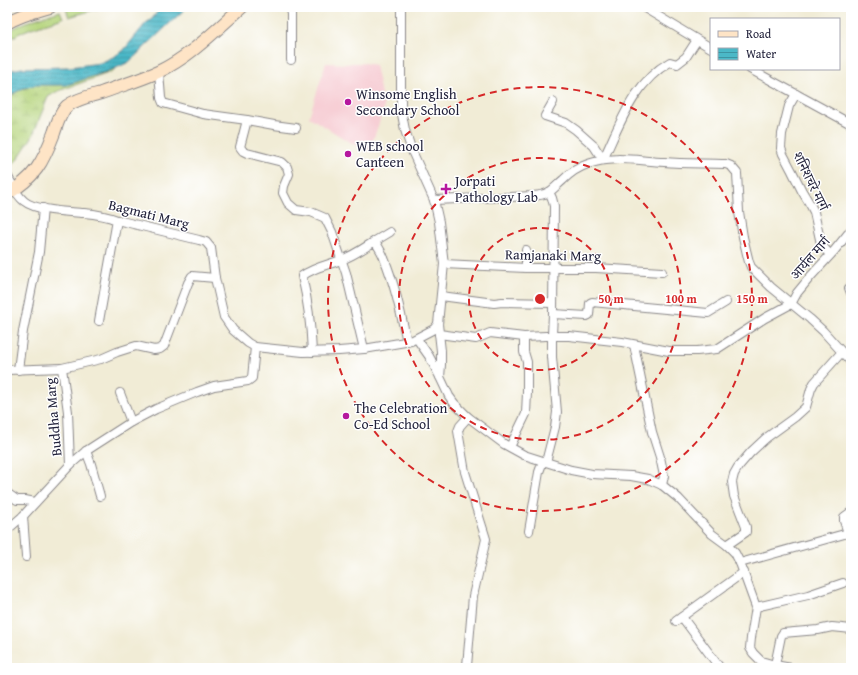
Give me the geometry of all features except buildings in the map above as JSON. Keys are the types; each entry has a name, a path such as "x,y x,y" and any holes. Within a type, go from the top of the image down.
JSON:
{"main road":[{"path":"7,23 16,18 50,7"},
{"path":"11,192 27,180 42,162 47,153 60,116 69,105 78,100 131,83 159,72 188,55 242,7"}],"street":[{"path":"289,7 291,14 291,60"},
{"path":"401,7 401,109 405,130 412,151 434,200 440,222 444,264 438,324 441,351 440,377"},
{"path":"643,7 710,47"},
{"path":"603,160 627,110 639,90 662,66 670,62 676,64 686,56 697,40"},
{"path":"752,70 851,124"},
{"path":"159,72 161,98 163,103 203,114 296,128"},
{"name":"शनिशचरे मार्ग","path":"796,94 789,106 782,134 781,148 814,212 821,244 830,255"},
{"path":"553,102 545,116 566,123 576,130 594,146 603,160"},
{"path":"247,120 240,147 242,151 282,162 287,166 289,174 284,186 283,194 288,203 296,210 311,212 325,218 332,232 346,273 364,349"},
{"path":"434,200 542,195 549,192 576,169 603,160 632,159 665,162 726,164 736,170 737,173 739,212 748,262 756,273 814,323 851,362"},
{"name":"Bagmati Marg","path":"7,175 11,192 28,205 107,216 117,220 206,242 211,248 215,278 224,317 233,330 248,343 256,347"},
{"path":"529,531 539,472 544,462 555,427 557,412 552,357 554,206 549,192"},
{"path":"18,370 23,331 39,252 43,208"},
{"path":"99,322 117,220"},
{"name":"आर्यल मार्ग","path":"791,304 797,293 851,230"},
{"path":"312,352 306,289 302,276 321,266 342,260 390,232"},
{"path":"375,241 384,257 394,288 402,315 407,342"},
{"path":"526,250 526,268"},
{"name":"Ramjanaki Marg","path":"444,264 526,268 596,268 662,272"},
{"path":"7,370 62,368 101,359 136,346 154,350 160,349 164,346 192,276 215,278"},
{"path":"851,286 849,288 851,293"},
{"path":"441,296 494,304 502,302 553,302"},
{"path":"553,314 587,316 589,315 590,304 592,302 708,313 726,302"},
{"path":"439,334 476,339 490,333 524,337 552,335 622,342 669,351 697,351 717,349 765,318 791,304"},
{"path":"7,530 23,516 70,464 86,451 131,422 156,409 214,386 248,381 252,378 256,347 283,351 312,352 364,349 417,339 434,329 438,324"},
{"path":"510,448 526,414 527,362 524,352 524,337"},
{"path":"417,339 429,356 454,404 468,417 510,448 524,455 571,470 592,474 631,476 648,479 662,485 678,498 712,534 735,553 740,562 756,607 750,648 753,653 761,661 791,668"},
{"path":"634,345 652,432 660,456 664,476 662,485"},
{"path":"726,545 746,532 746,527 734,496 732,482 738,467 766,438 806,407 814,383 841,353"},
{"name":"Buddha Marg","path":"62,368 68,412 70,464"},
{"path":"120,393 131,422"},
{"path":"467,666 473,596 486,540 465,472 458,431 460,426 468,417"},
{"path":"86,451 100,496"},
{"path":"7,493 17,500 35,502"},
{"path":"740,562 848,533 844,517 851,512"},
{"path":"23,516 26,557"},
{"path":"720,668 679,619 744,572"},
{"path":"756,607 808,595 843,584"},
{"path":"775,665 781,636 783,633 832,628 851,629"}],"shaded area":[{"name":"Winsome English Secondary School","path":"326,63 364,63 375,65 384,108 369,152 309,117"}],"green space":[{"path":"75,7 104,7 69,17 66,9"},
{"path":"60,11 63,18 26,30 12,37 7,42 7,33 19,25"},
{"path":"114,69 114,71 56,92 48,97 32,137 17,160 7,168 8,97 24,88 35,85 67,85"}],"water":[{"path":"161,7 187,7 129,62 114,69 67,85 35,85 24,88 14,93 7,99 7,71 22,68 70,67 100,63 123,51"}],"place":[{"name":"Winsome English Secondary School","path":"348,102"},
{"name":"WEB school Canteen","path":"348,154"},
{"name":"Jorpati Pathology Lab","path":"446,189"},
{"name":"The Celebration Co-Ed School","path":"346,416"}]}
